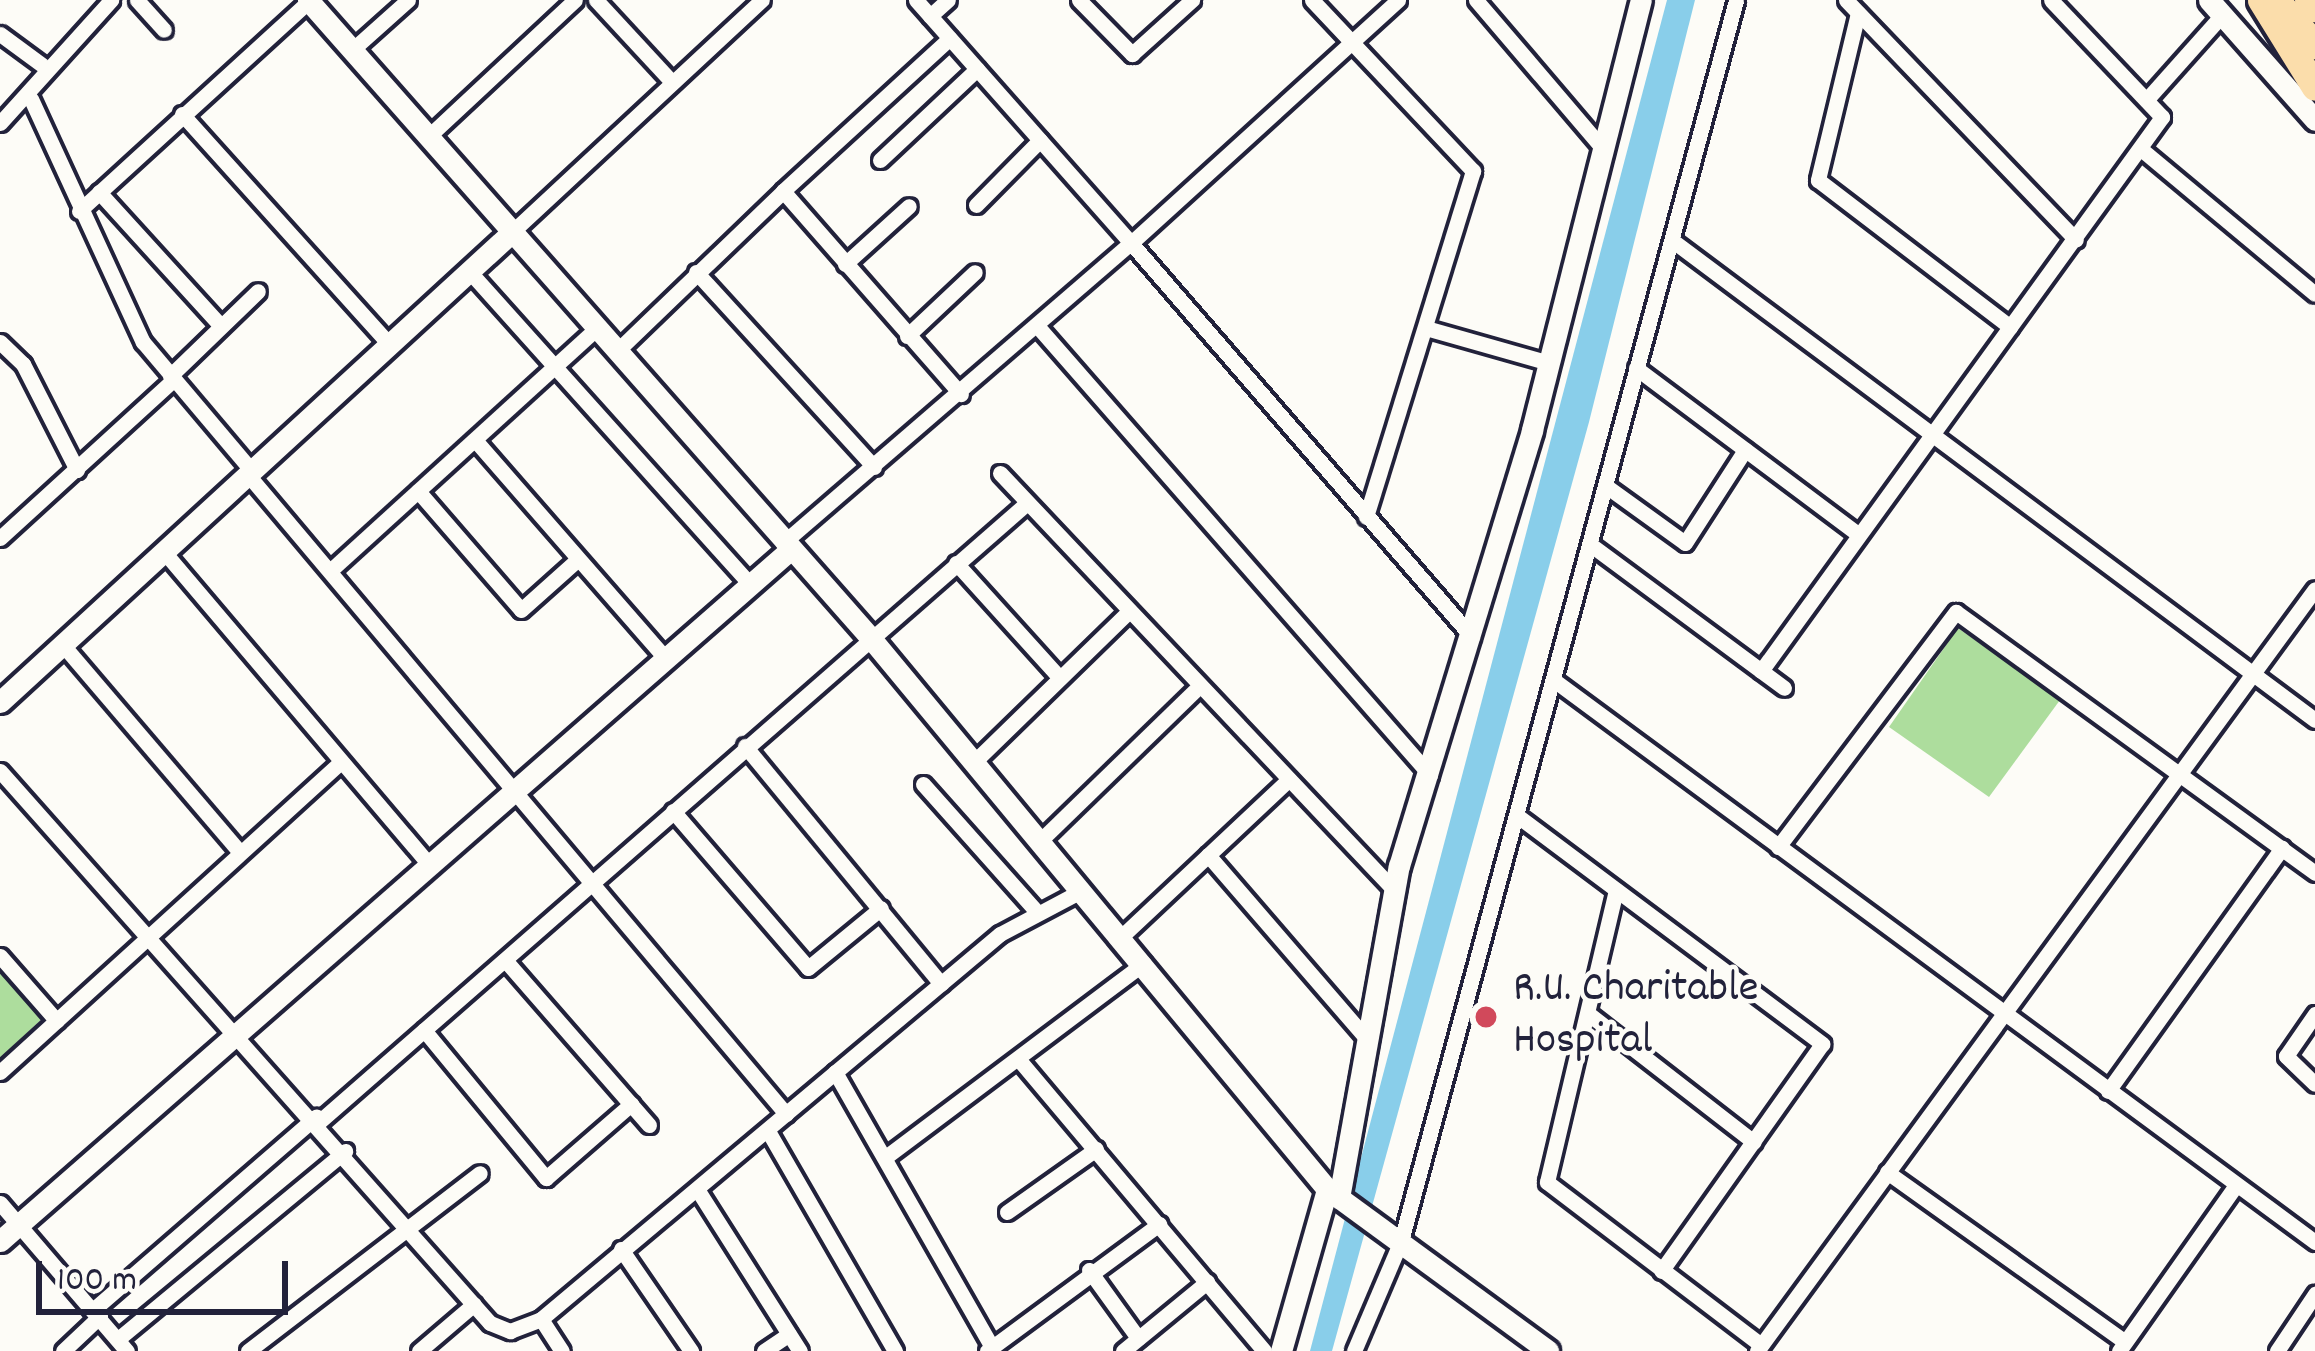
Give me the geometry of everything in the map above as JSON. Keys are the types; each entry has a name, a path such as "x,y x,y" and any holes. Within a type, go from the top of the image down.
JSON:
{"highway":[{"path":"2260,0 2315,87"},
{"path":"2276,0 2315,44"},
{"path":"2308,0 2315,8"}],"street":[{"path":"0,122 31,99 43,65 111,0"},
{"path":"137,0 164,30"},
{"path":"352,50 408,0"},
{"path":"430,135 575,0"},
{"path":"596,0 670,80"},
{"path":"0,702 469,272 670,80 763,0"},
{"path":"916,0 1472,638"},
{"path":"930,16 948,0"},
{"path":"1079,0 1132,54 1192,0"},
{"path":"1312,0 1473,171 1366,517"},
{"path":"0,1241 426,861 750,584 874,467 1039,328 1398,0"},
{"path":"1476,0 1604,149"},
{"path":"1281,1351 1338,1196 1394,890 1550,363 1640,0"},
{"path":"1354,1351 1401,1241 1556,681 1736,0"},
{"path":"1846,0 2076,240"},
{"path":"1761,671 2162,117 2149,97 2051,0"},
{"path":"79,211 308,1 869,636 1338,1196 1378,1221 1548,1351"},
{"path":"2149,97 2215,7 2315,120"},
{"path":"1858,13 1818,180 2010,327"},
{"path":"0,34 43,65"},
{"path":"617,351 950,38"},
{"path":"880,160 977,69"},
{"path":"31,99 104,275 171,378 596,880 786,1114"},
{"path":"182,114 389,344"},
{"path":"976,205 1040,140"},
{"path":"2141,149 2315,294"},
{"path":"783,191 961,394"},
{"path":"99,192 221,326"},
{"path":"845,264 909,206"},
{"path":"1673,241 2315,720"},
{"path":"469,272 750,584"},
{"path":"697,272 874,467"},
{"path":"907,336 975,272"},
{"path":"0,538 258,291"},
{"path":"331,570 597,328"},
{"path":"1039,328 1430,775"},
{"path":"1426,328 1550,363"},
{"path":"0,342 23,364 76,470"},
{"path":"1636,368 1858,534"},
{"path":"475,440 664,657"},
{"path":"1606,486 1685,543 1745,450"},
{"path":"1000,473 1194,691 1289,779 1394,890"},
{"path":"418,491 521,610 578,559"},
{"path":"63,1351 97,1313 1027,503"},
{"path":"1591,544 1784,688"},
{"path":"165,553 426,861"},
{"path":"956,563 1060,678"},
{"path":"1616,890 1547,1182 1759,1348 2251,669 2315,590"},
{"path":"1778,848 1956,612 2315,872"},
{"path":"974,762 1126,614"},
{"path":"63,645 239,851"},
{"path":"1556,681 2315,1242"},
{"path":"1041,840 1194,691"},
{"path":"745,746 941,984"},
{"path":"0,1072 341,762"},
{"path":"0,771 318,1119 474,1304 510,1331 541,1319 941,984 1037,912 1081,891"},
{"path":"1122,936 1289,779"},
{"path":"923,784 1037,912"},
{"path":"673,811 808,968 881,908"},
{"path":"1519,817 1822,1044 1661,1271"},
{"path":"2108,1091 2282,848"},
{"path":"1208,856 1367,1039"},
{"path":"0,956 57,1021"},
{"path":"505,959 649,1125"},
{"path":"887,1156 1020,1061 1144,963"},
{"path":"2315,1014 2286,1056 2315,1084"},
{"path":"1590,1015 1754,1142"},
{"path":"424,1030 546,1178 631,1104"},
{"path":"1020,1061 1264,1351"},
{"path":"835,1072 887,1156 990,1349 1089,1270 1159,1224"},
{"path":"769,1131 895,1351"},
{"path":"1007,1212 1096,1149"},
{"path":"0,1204 122,1345 345,1151"},
{"path":"1887,1172 2122,1346 2236,1185"},
{"path":"248,1351 480,1173"},
{"path":"697,1189 800,1351"},
{"path":"621,1249 691,1351"},
{"path":"1089,1270 1138,1339"},
{"path":"1123,1351 1207,1282"},
{"path":"2276,1351 2315,1294"},
{"path":"419,1351 474,1304"},
{"path":"541,1319 562,1351"},
{"path":"764,1351 789,1334"}],"green space":[{"path":"1958,628 2060,700 1989,797 1889,727"},
{"path":"0,969 43,1018 0,1058"}],"water":[{"path":"1667,0 1695,0 1589,422 1332,1351 1310,1351"}],"place":[{"name":"R.U. Charitable Hospital","path":"1486,1017"}]}
